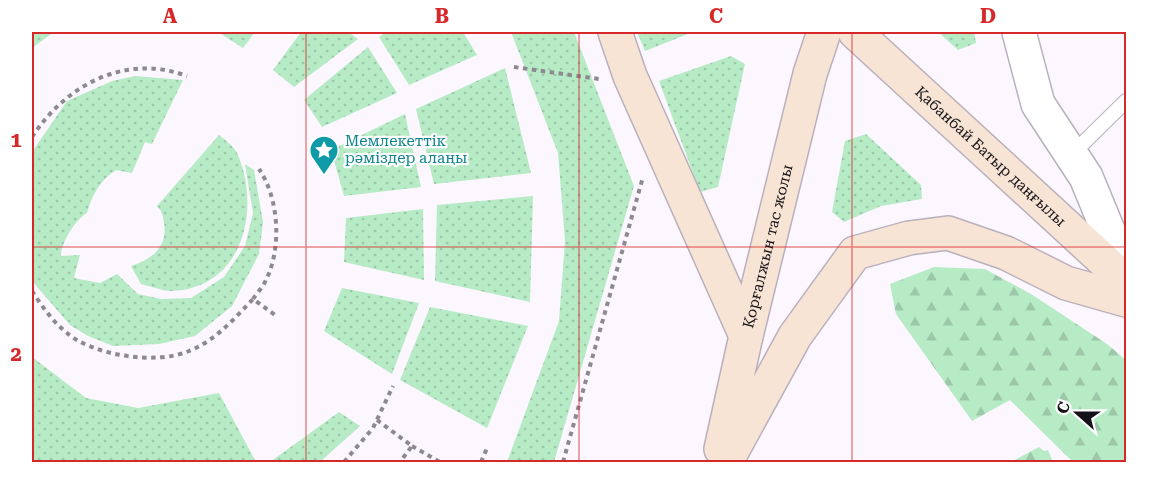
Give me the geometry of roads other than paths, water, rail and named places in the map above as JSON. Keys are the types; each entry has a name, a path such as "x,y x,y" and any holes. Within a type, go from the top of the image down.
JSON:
{"main road":[{"path":"615,32 630,76 746,336"},
{"name":"Қорғалжын тас жолы","path":"718,462 746,336 810,74 824,32"},
{"name":"Қабанбай Батыр даңғылы","path":"855,32 1126,281"},
{"path":"726,462 795,336 855,253 909,238 948,233 1006,253 1066,283 1126,300"}],"street":[{"path":"1019,32 1038,104 1086,177 1126,274"}],"lane":[{"path":"1071,155 1126,101"}],"place":[{"name":"Мемлекеттік рәміздер алаңы","path":"324,176"}]}
